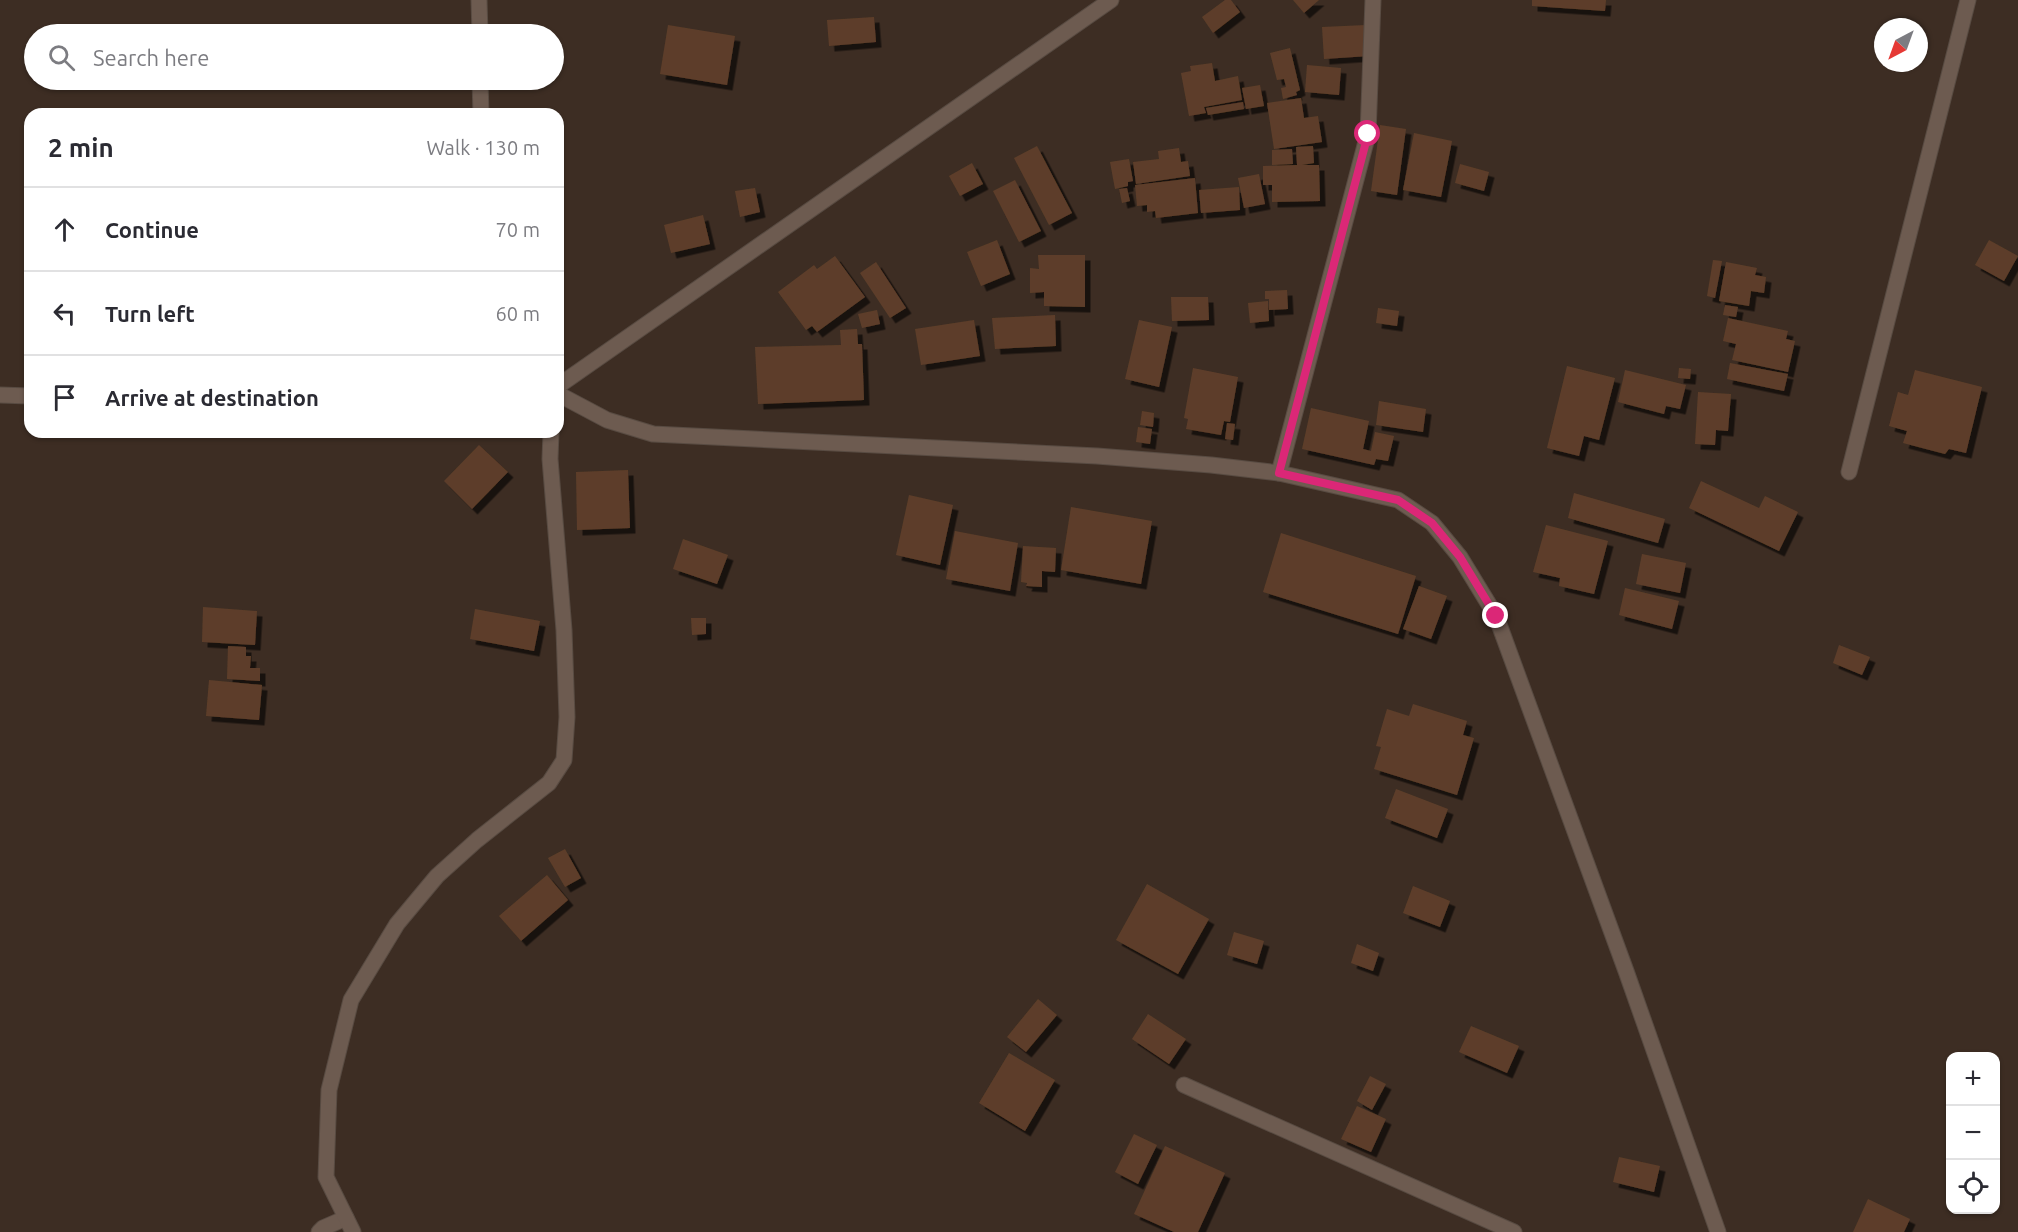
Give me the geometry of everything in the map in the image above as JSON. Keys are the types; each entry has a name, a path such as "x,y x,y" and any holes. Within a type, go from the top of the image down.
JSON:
{"street":[{"path":"480,0 480,24"},
{"path":"564,382 1111,0"},
{"path":"1279,473 1368,134 1373,0"},
{"path":"1849,472 1968,0"},
{"path":"480,90 481,108"},
{"path":"0,395 24,396"},
{"path":"564,397 607,420 653,434 1097,456 1279,473 1398,500 1432,523 1460,557 1496,616 1626,971 1718,1232"},
{"path":"353,1232 326,1177 329,1090 351,1000 397,924 437,876 477,840 549,783 564,760 567,717 564,630 550,459 551,438"},
{"path":"1184,1085 1514,1232"},
{"path":"319,1232 322,1228 346,1218"}],"building":[{"path":"1225,0 1231,0 1240,12 1213,33 1202,17"},
{"path":"1293,0 1319,0 1304,13"},
{"path":"1532,0 1606,0 1605,11 1532,6"},
{"path":"874,17 876,42 829,46 827,20"},
{"path":"668,25 735,36 727,85 660,74"},
{"path":"1366,25 1369,56 1324,59 1322,27"},
{"path":"1290,48 1300,90 1296,92 1297,95 1283,99 1281,88 1286,87 1284,79 1277,80 1270,53"},
{"path":"1212,63 1215,81 1238,76 1242,100 1204,107 1206,113 1189,116 1181,73 1191,71 1190,66"},
{"path":"1307,65 1341,68 1339,95 1305,92"},
{"path":"1260,85 1264,106 1246,109 1242,88"},
{"path":"1301,98 1304,118 1318,116 1322,142 1274,149 1267,103"},
{"path":"1243,102 1244,109 1208,115 1206,108"},
{"path":"1380,125 1406,129 1397,195 1371,191"},
{"path":"1414,133 1452,141 1441,197 1403,190"},
{"path":"1037,146 1072,213 1049,225 1014,158"},
{"path":"1313,146 1314,163 1302,165 1319,165 1320,201 1272,202 1272,185 1263,185 1263,166 1297,165 1296,147"},
{"path":"1179,148 1181,162 1188,161 1190,176 1136,184 1133,162 1159,159 1158,151"},
{"path":"1292,149 1293,164 1272,165 1272,150"},
{"path":"1129,159 1133,181 1128,182 1128,186 1115,189 1110,162"},
{"path":"972,163 983,184 960,196 949,176"},
{"path":"1460,164 1489,172 1484,191 1455,183"},
{"path":"1259,174 1265,204 1244,208 1238,178"},
{"path":"1195,178 1198,213 1156,218 1155,211 1147,212 1147,205 1137,206 1135,185"},
{"path":"1015,180 1041,231 1019,242 993,191"},
{"path":"1239,187 1240,210 1201,213 1199,190"},
{"path":"755,188 760,212 740,217 735,191"},
{"path":"1127,188 1130,201 1122,203 1119,189"},
{"path":"703,215 710,244 671,253 664,225"},
{"path":"997,240 1010,274 981,286 967,252"},
{"path":"1989,240 2018,256 2004,281 1975,265"},
{"path":"1038,255 1085,255 1085,307 1044,306 1044,292 1030,293 1030,268 1039,269"},
{"path":"835,256 865,297 817,332 812,326 806,330 778,292 814,265 817,269"},
{"path":"1713,260 1722,261 1715,298 1707,296"},
{"path":"876,262 906,308 890,318 860,273"},
{"path":"1726,262 1757,268 1755,275 1766,277 1764,293 1751,291 1749,306 1719,301"},
{"path":"1287,290 1288,309 1269,310 1269,299 1265,299 1265,291"},
{"path":"1171,297 1208,297 1209,320 1172,321"},
{"path":"1268,301 1269,321 1250,323 1248,303"},
{"path":"1725,305 1738,307 1736,317 1723,315"},
{"path":"1378,308 1399,311 1397,326 1376,323"},
{"path":"877,310 880,324 862,328 858,314"},
{"path":"1055,315 1056,346 995,349 992,318"},
{"path":"1728,318 1788,331 1786,339 1795,341 1788,372 1732,360 1736,344 1723,341"},
{"path":"974,320 980,356 921,365 915,329"},
{"path":"1139,320 1172,327 1159,387 1125,379"},
{"path":"857,329 858,344 862,344 864,400 758,404 755,347 841,345 840,330"},
{"path":"1730,363 1788,374 1784,391 1727,379"},
{"path":"1567,366 1615,378 1599,440 1584,436 1579,456 1547,448"},
{"path":"1193,368 1238,377 1230,422 1224,421 1221,435 1186,429 1188,419 1184,418"},
{"path":"1679,368 1691,369 1690,379 1678,378"},
{"path":"1625,370 1686,385 1680,409 1666,406 1664,414 1618,402"},
{"path":"1915,370 1982,387 1966,453 1949,449 1945,454 1903,443 1907,431 1889,426 1898,392 1908,395"},
{"path":"1698,392 1731,394 1728,431 1716,430 1715,445 1695,444"},
{"path":"1379,401 1426,409 1423,432 1376,425"},
{"path":"1311,408 1369,421 1363,449 1371,451 1375,432 1394,436 1388,461 1376,459 1374,465 1302,449"},
{"path":"1142,411 1154,413 1153,427 1140,425"},
{"path":"1227,423 1235,424 1233,440 1225,439"},
{"path":"1138,427 1152,429 1150,444 1136,442"},
{"path":"479,445 508,472 472,509 444,481"},
{"path":"628,470 630,528 577,530 576,472"},
{"path":"1701,481 1759,508 1765,496 1798,512 1779,551 1689,508"},
{"path":"1574,493 1665,519 1658,543 1568,518"},
{"path":"909,495 953,505 940,565 896,555"},
{"path":"1071,507 1152,521 1141,584 1061,570"},
{"path":"1546,525 1608,541 1594,594 1559,586 1560,578 1533,572"},
{"path":"955,531 1018,543 1010,591 946,579"},
{"path":"1281,533 1416,576 1398,634 1263,592"},
{"path":"683,539 728,555 717,584 673,569"},
{"path":"1023,546 1056,548 1055,572 1042,571 1042,587 1026,586 1027,583 1021,582"},
{"path":"1642,554 1686,563 1680,593 1636,584"},
{"path":"1419,586 1447,596 1431,639 1403,629"},
{"path":"1625,588 1679,601 1672,629 1619,615"},
{"path":"203,607 257,611 255,645 202,642"},
{"path":"475,609 540,621 534,651 470,639"},
{"path":"691,618 706,618 706,634 692,635"},
{"path":"1839,645 1870,657 1862,675 1833,663"},
{"path":"228,646 246,647 246,656 251,656 250,668 260,668 260,681 227,679"},
{"path":"209,680 262,685 259,720 206,716"},
{"path":"1413,704 1467,721 1463,735 1474,738 1457,795 1374,769 1381,747 1376,746 1387,709 1409,716"},
{"path":"1396,789 1448,809 1437,838 1385,818"},
{"path":"565,849 581,878 565,887 548,858"},
{"path":"547,875 568,900 521,941 499,916"},
{"path":"1147,884 1209,919 1178,974 1116,940"},
{"path":"1413,886 1450,901 1440,927 1403,913"},
{"path":"1234,932 1264,941 1257,964 1227,955"},
{"path":"1357,944 1379,953 1373,971 1351,963"},
{"path":"1038,999 1057,1015 1026,1052 1007,1037"},
{"path":"1148,1014 1186,1039 1169,1064 1132,1039"},
{"path":"1471,1026 1519,1046 1507,1073 1459,1052"},
{"path":"1009,1053 1055,1080 1025,1131 979,1103"},
{"path":"1370,1076 1386,1084 1372,1110 1357,1101"},
{"path":"1357,1106 1386,1119 1371,1152 1341,1139"},
{"path":"1134,1134 1157,1145 1138,1184 1115,1172"},
{"path":"1165,1146 1225,1173 1198,1232 1174,1232 1134,1214"},
{"path":"1619,1157 1660,1166 1654,1192 1613,1182"},
{"path":"1868,1199 1910,1219 1904,1232 1853,1232"}],"route":[{"path":"1368,134 1279,473 1398,500 1432,523 1460,557 1496,616"}]}
